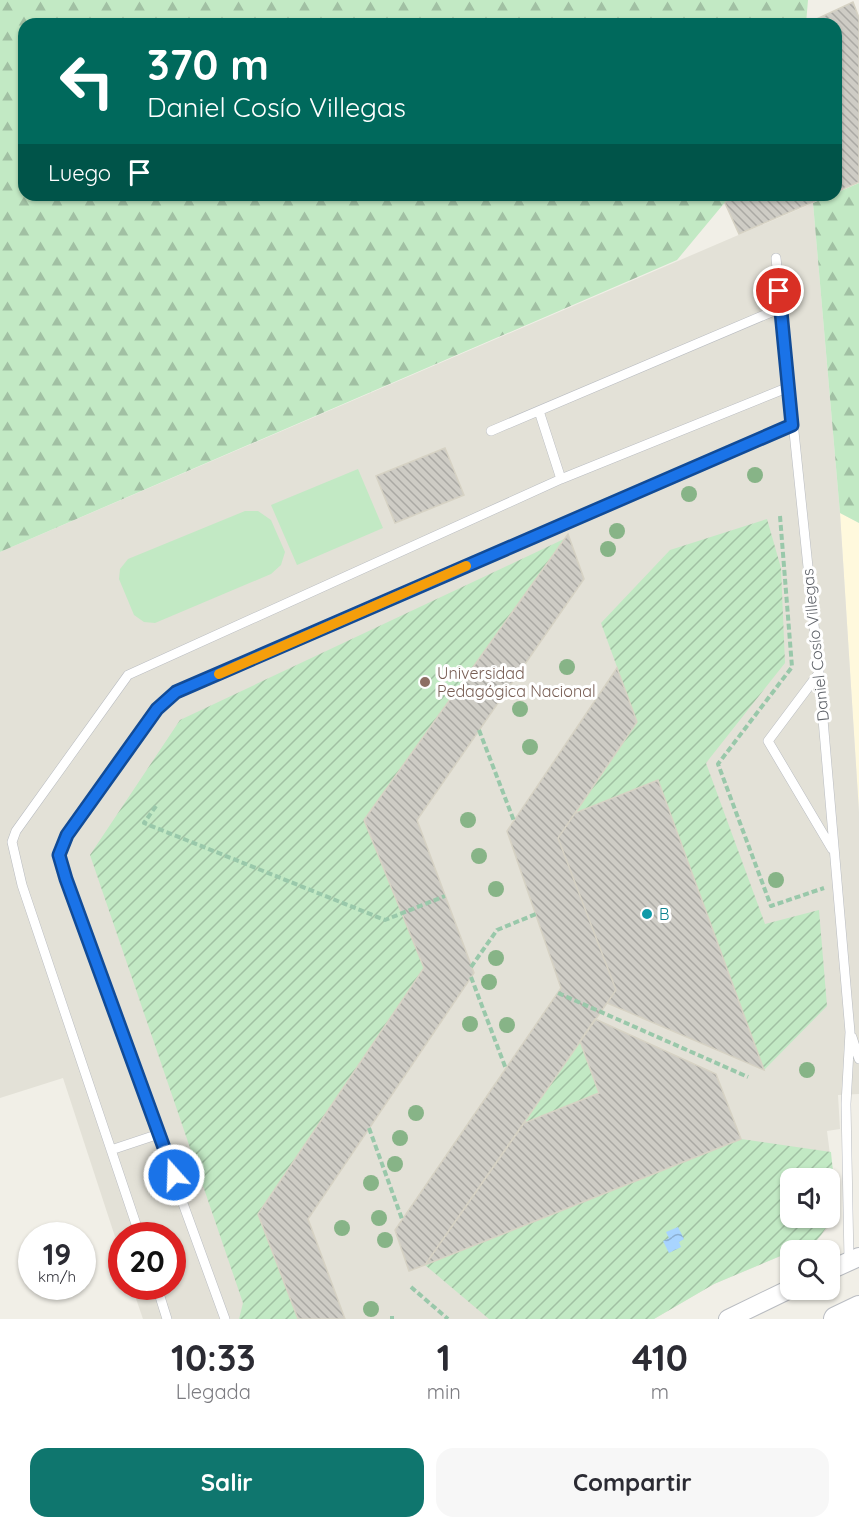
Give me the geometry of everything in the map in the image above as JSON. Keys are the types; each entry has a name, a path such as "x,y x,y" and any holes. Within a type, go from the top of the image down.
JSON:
{"main road":[{"path":"836,1319 859,1308"}],"street":[{"path":"840,1265 854,1259"},
{"path":"728,1319 780,1294"}],"lane":[{"name":"Daniel Cosío Villegas","path":"776,258 819,673 850,1032 846,1104 854,1259"},
{"path":"491,431 781,308"},
{"path":"135,1222 22,885 12,842 16,831 128,675 561,478 789,387"},
{"path":"539,411 561,478"},
{"path":"225,1319 66,879 59,855 67,835 157,709 176,692 792,425"},
{"path":"819,673 768,741 833,852"},
{"name":"Daniel Cosío Villegas","path":"850,1032 859,1059"},
{"path":"111,1150 159,1134"},
{"path":"161,1300 167,1319"}],"path":[{"path":"479,730 514,821"},
{"path":"156,806 144,823 385,920 445,896"},
{"path":"471,967 497,930 536,914"},
{"path":"471,977 506,1069"},
{"path":"558,993 748,1077"},
{"path":"369,1128 402,1219"},
{"path":"411,1287 448,1319"}],"shaded area":[{"name":"Universidad Pedagógica Nacional","path":"813,203 840,513 859,812 859,1094 838,1095 840,1129 827,1131 832,1168 780,1168 780,1228 828,1228 817,1240 780,1240 780,1256 714,1284 654,1319 143,1319 136,1300 186,1300 186,1222 110,1222 63,1078 0,1098 0,552"},
{"path":"840,513 859,523 859,812"}],"green space":[{"path":"0,0 808,0 806,18 18,18 18,201 726,201 677,260 0,552"},
{"path":"859,183 859,523 840,513 813,203 842,201 842,190"},
{"path":"358,469 383,528 297,565 271,505"},
{"path":"245,511 258,511 271,520 285,552 281,565 271,574 155,623 144,622 134,615 119,579 120,569 128,559"},
{"path":"767,519 781,568 785,663 706,763 765,924 819,910 827,1006 764,1070 658,780 575,813 637,722 601,623 670,550"},
{"path":"564,539 364,820 424,968 258,1214 298,1319 239,1319 243,1303 90,855 180,720"},
{"path":"580,1041 599,1093 524,1123"},
{"path":"741,1139 831,1152 833,1168 780,1168 780,1228 826,1228 817,1240 780,1240 780,1256 714,1284 654,1319 489,1319 425,1265"}],"water":[{"path":"678,1227 684,1239 679,1242 681,1247 669,1253 663,1241 669,1238 666,1232"}],"building":[{"path":"853,2 859,18 859,182 842,189 842,18 819,18"},
{"path":"726,201 815,201 739,234 725,203"},
{"path":"445,448 464,495 395,523 376,476"},
{"path":"568,534 584,579 417,820 474,973 308,1219 345,1319 298,1319 258,1214 424,968 364,820"},
{"path":"617,668 637,722 558,838 616,990 425,1265 409,1271 395,1230 561,988 507,831"},
{"name":"B","path":"658,780 764,1070 607,1003 616,990 558,838 575,813"},
{"path":"595,1019 716,1074 741,1139 425,1265 524,1123 599,1093 580,1041"}],"slow traffic":[{"path":"219,674 466,566"}],"place":[{"name":"Universidad Pedagógica Nacional","path":"425,682"},
{"name":"B","path":"647,914"}],"route":[{"path":"174,1175 66,879 59,855 67,835 157,709 176,692 792,425 779,291"}]}
